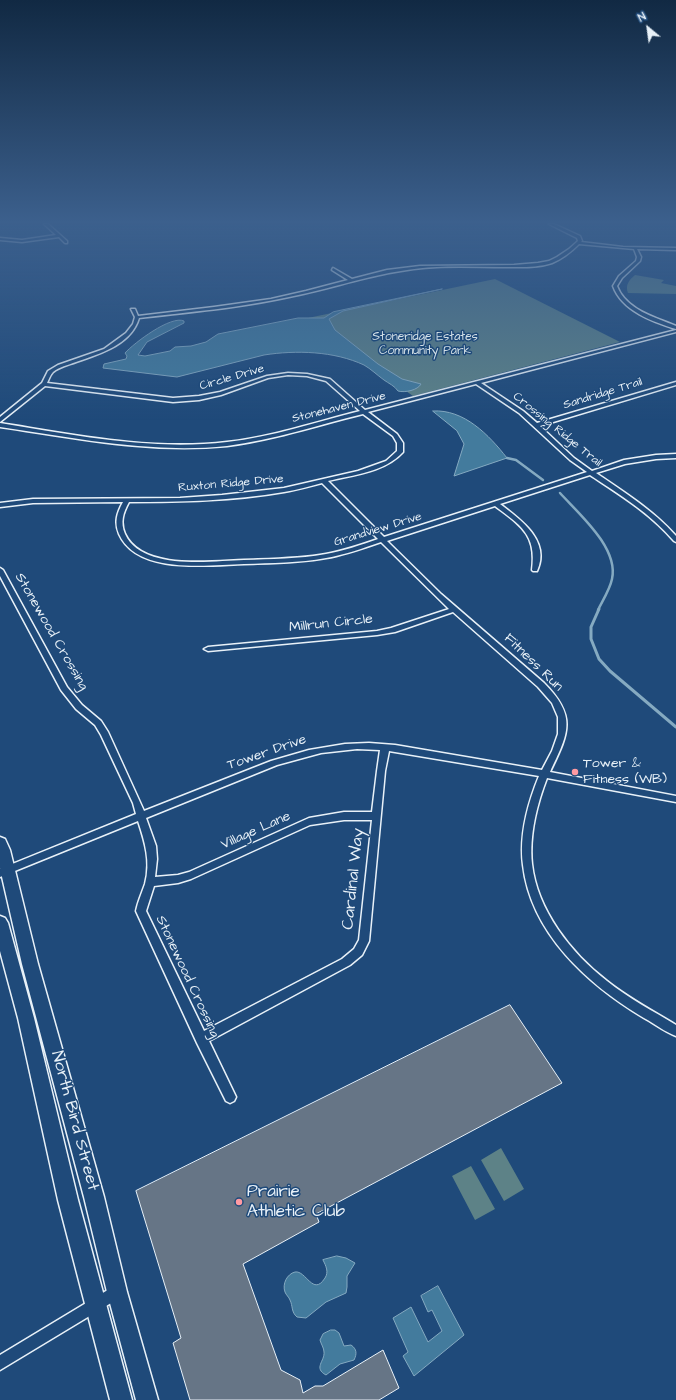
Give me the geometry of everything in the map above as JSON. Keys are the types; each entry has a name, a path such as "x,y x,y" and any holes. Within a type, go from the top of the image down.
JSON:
{"street":[{"path":"137,317 261,302 318,289"},
{"path":"616,289 624,301 637,310 676,330"},
{"path":"0,420 44,384 50,372 60,366 106,350 119,341 136,324 137,317 133,310"},
{"name":"Stonehaven Drive","path":"0,425 130,444 179,446 233,443 274,435 365,413 676,330"},
{"name":"Circle Drive","path":"44,384 173,400 199,398 221,393 268,377 288,374 308,374 328,380 365,413"},
{"name":"Crossing Ridge Trail","path":"478,383 522,412 561,450 591,473 644,508 657,519 676,540"},
{"name":"Sandridge Trail","path":"536,425 676,383"},
{"name":"Ruxton Ridge Drive","path":"0,504 33,501 180,500 222,498 284,490 324,481 360,472 388,462 400,452 400,443 395,435 365,413"},
{"name":"Grandview Drive","path":"127,500 119,517 120,532 129,546 144,556 169,563 185,564 300,560 328,556 384,540 638,459 676,456"},
{"name":"Fitness Run","path":"324,481 455,609 530,676 556,703 562,718 563,730 561,742 538,790 526,854 529,874 544,913 558,939 594,976 616,994 676,1031"},
{"path":"496,504 517,520 532,538 536,547 535,570"},
{"name":"Stonewood Crossing","path":"0,570 2,580 64,688 79,707 98,723 105,734 137,803 151,846 153,868 141,910 201,1039 230,1097"},
{"name":"Millrun Circle","path":"208,649 377,633 392,630 455,609"},
{"name":"Tower Drive","path":"4,872 295,756 336,748 368,746 385,748 545,774 676,799"},
{"name":"Cardinal Way","path":"201,1039 346,962 358,952 364,941 376,816 385,748"},
{"name":"Village Lane","path":"150,882 178,879 191,875 309,822 344,816 376,816"},
{"name":"North Bird Street","path":"0,842 4,872 94,1197 117,1292 147,1400"},
{"name":"North Bird Street","path":"0,923 26,1018 68,1200 121,1400"},
{"path":"0,1363 117,1292"}],"green space":[{"name":"Stoneridge Estates Community Park","path":"445,289 516,289 620,342 413,396 332,338 212,338"},
{"path":"627,289 676,289 676,294 628,293"},
{"path":"501,1148 524,1189 504,1201 481,1160"},
{"path":"471,1166 495,1209 475,1220 452,1176"}],"water":[{"path":"440,289 343,311 329,319 335,330 378,364 402,379 421,384 417,388 411,390 404,392 398,391 367,367 352,360 328,354 302,352 264,355 177,377 103,368 104,364 126,359 127,356 125,353 144,337 162,326 178,320 184,321 184,323 147,342 138,355 145,356 170,351 175,347 191,346 206,342 218,334 298,318 324,318 333,312"},
{"path":"433,411 455,414 475,425 484,432 507,458 454,476 464,444 457,431"},
{"path":"337,1256 346,1258 355,1263 347,1276 346,1293 326,1302 306,1318 297,1317 284,1289 288,1277 292,1273 299,1272 313,1284 317,1285 321,1283 327,1274 323,1260"},
{"path":"438,1286 464,1335 414,1376 403,1356 408,1352 393,1318 411,1307 428,1342 442,1331 432,1310 428,1312 421,1296"},
{"path":"331,1330 335,1330 339,1333 344,1346 351,1345 356,1354 354,1360 340,1364 326,1375 320,1370 324,1349 320,1340 323,1334"}],"building":[{"name":"Prairie Athletic Club","path":"510,1005 562,1083 316,1214 319,1222 243,1264 281,1370 300,1380 303,1393 315,1386 323,1386 383,1350 399,1388 379,1400 190,1400 173,1343 181,1338 136,1191"}],"waterway":[{"path":"507,458 516,460 543,480"},
{"path":"560,493 596,532 610,555 613,567 612,579 608,591 598,610"},
{"path":"599,609 591,627 591,639 599,659 610,671 676,727"}],"place":[{"name":"Tower & Fitness (WB)","path":"575,772"},
{"name":"Prairie Athletic Club","path":"239,1202"}]}
